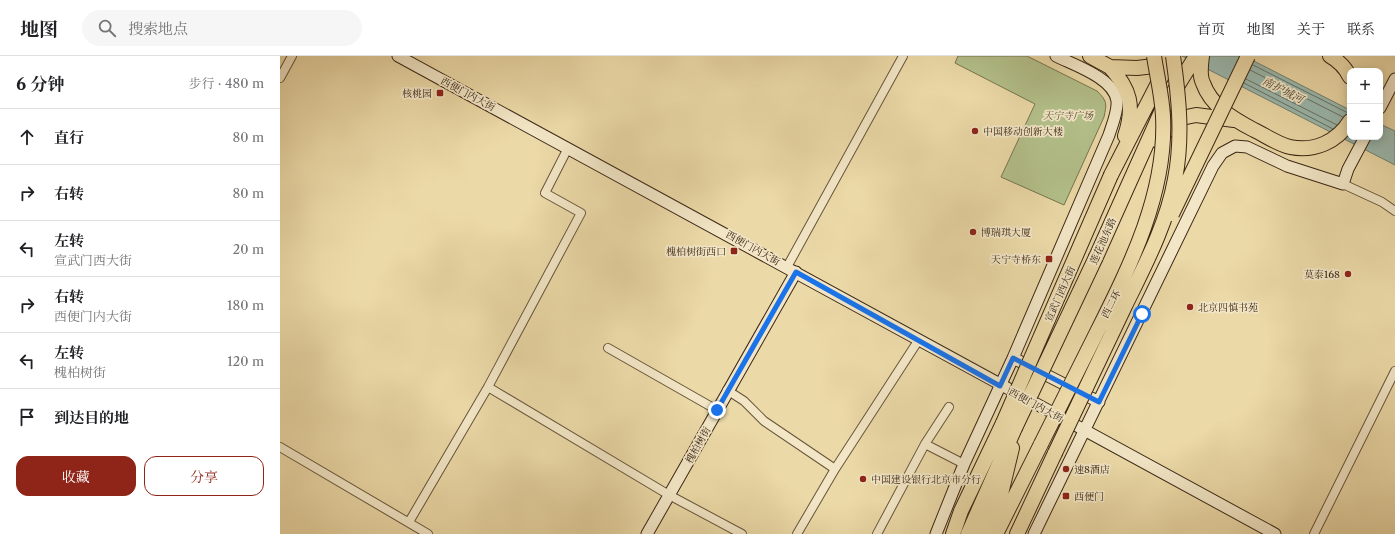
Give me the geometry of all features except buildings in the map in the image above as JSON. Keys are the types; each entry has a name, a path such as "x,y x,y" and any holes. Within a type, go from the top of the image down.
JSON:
{"highway":[{"path":"1090,56 1110,67 1128,90 1130,104 1129,125 1111,175"},
{"name":"西二环","path":"996,534 1121,284 1142,232 1153,197 1161,146 1163,117 1154,56"},
{"path":"1110,67 1137,68 1154,66 1164,56"},
{"name":"西二环","path":"1017,534 1154,246 1170,204 1178,154 1180,123 1172,56"},
{"name":"宣武门西大街","path":"953,534 961,511 1003,423 1111,175 1172,56"},
{"name":"莲花池东路","path":"1015,428 1096,257 1161,112 1196,56"},
{"path":"1202,56 1202,83 1213,111"},
{"path":"1154,246 1178,204 1248,56"},
{"path":"1330,56 1337,60 1347,72"},
{"path":"1096,257 1142,168 1158,142 1177,119 1213,111 1288,147 1312,147 1333,140 1347,126"},
{"path":"968,534 1015,428"},
{"path":"981,534 1000,494 1009,466 1015,428"}],"street":[{"path":"280,78 292,56"},
{"name":"西便门内大街","path":"398,56 792,269 1000,386 1275,534"},
{"path":"792,269 903,56"},
{"name":"宣武门西大街","path":"936,534 964,464 1013,358 1109,135 1117,101 1112,89 1099,77 1056,56"},
{"path":"1382,104 1395,78"},
{"path":"1343,184 1348,169 1363,140"},
{"path":"1034,534 1213,166 1222,153 1235,146 1247,147 1287,166 1343,184 1382,202 1395,211"},
{"path":"409,522 488,387 581,213 545,193 568,148"},
{"name":"槐柏树街","path":"647,534 728,390 792,269"},
{"path":"797,534 835,469 918,341"},
{"path":"608,348 717,410"},
{"path":"1013,358 1099,402"},
{"path":"1314,534 1395,371"},
{"path":"488,387 670,495 742,534"},
{"path":"728,390 744,401 764,421 835,469"},
{"path":"877,534 925,444 949,407"},
{"path":"925,444 964,464"},
{"path":"280,447 428,534"}],"green space":[{"name":"天宁寺广场","path":"958,56 1027,56 1097,91 1103,97 1106,105 1104,117 1064,205 1001,177 1035,104 955,63"}],"water":[{"name":"南护城河","path":"1182,56 1244,56 1347,108 1347,140 1383,140 1383,125 1395,131 1395,165"}],"place":[{"name":"核桃园","path":"440,93"},
{"name":"中国移动创新大楼","path":"975,131"},
{"name":"博瑞琪大厦","path":"973,232"},
{"name":"槐柏树街西口","path":"734,251"},
{"name":"天宁寺桥东","path":"1049,259"},
{"name":"莫泰168","path":"1348,274"},
{"name":"北京四慎书苑","path":"1190,307"},
{"name":"速8酒店","path":"1066,469"},
{"name":"中国建设银行北京市分行","path":"863,479"},
{"name":"西便门","path":"1066,496"}],"route":[{"path":"717,410 796,272 1000,386 1013,358 1099,402 1142,314"}]}
